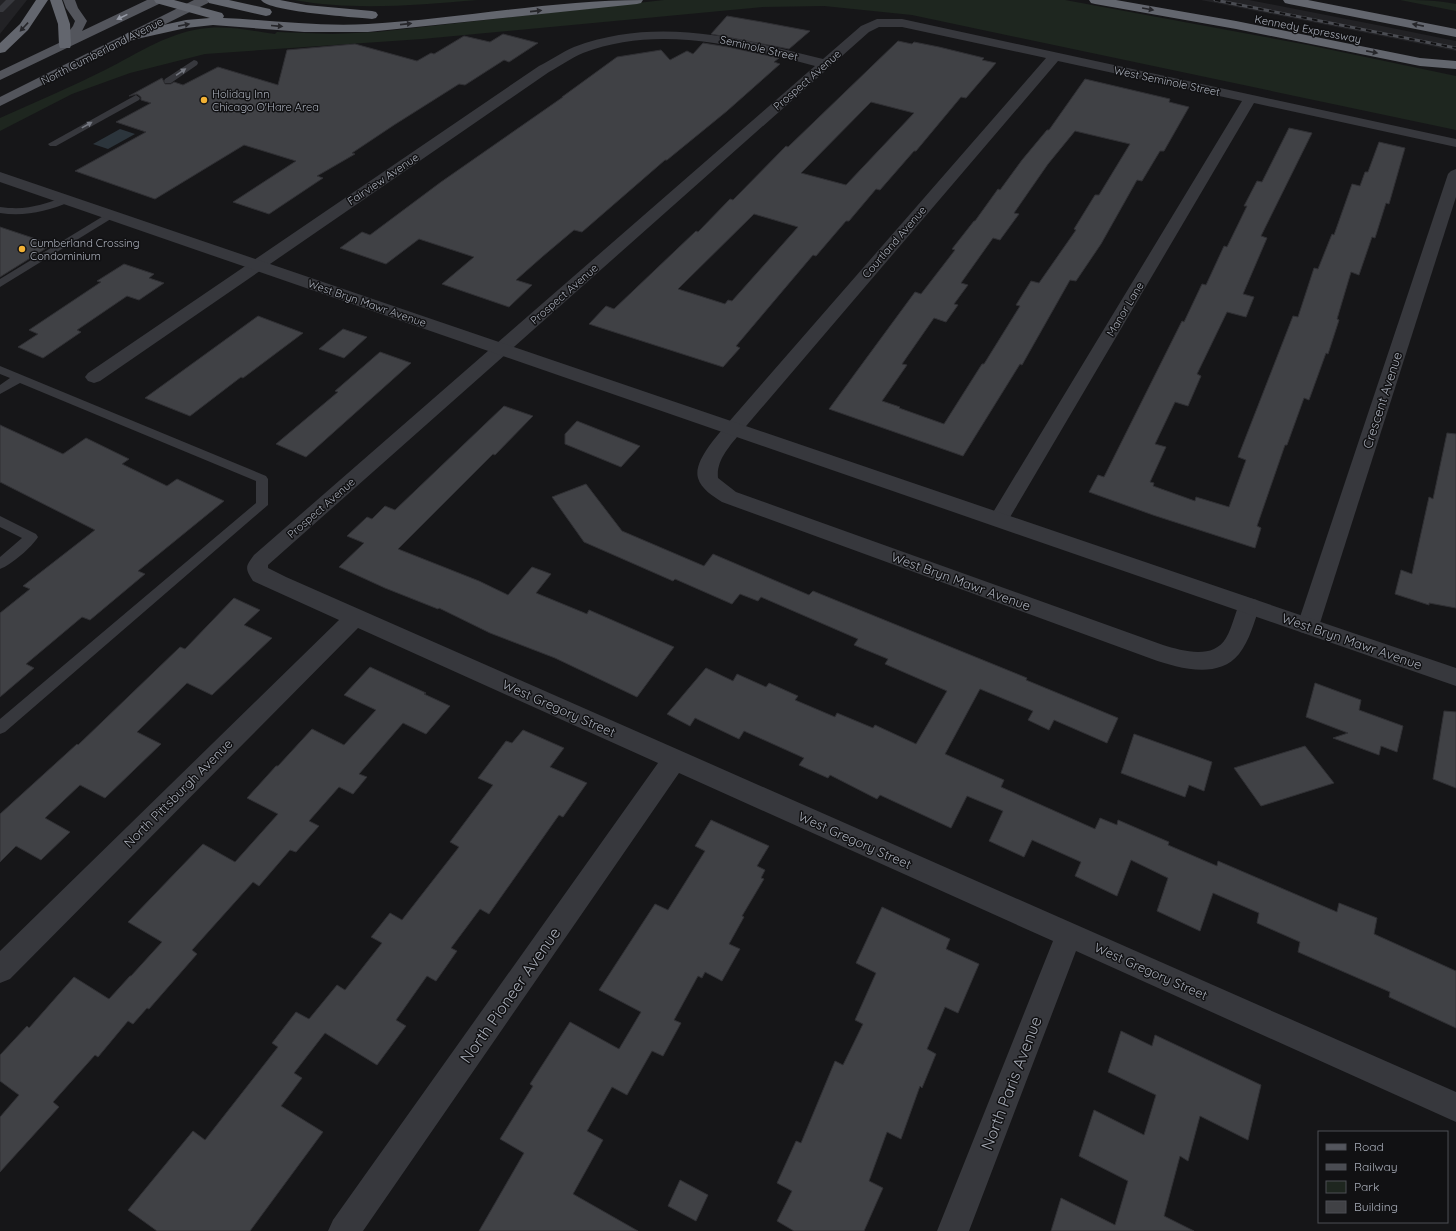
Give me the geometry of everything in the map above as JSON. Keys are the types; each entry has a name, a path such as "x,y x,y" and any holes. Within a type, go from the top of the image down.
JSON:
{"highway":[{"path":"0,49 14,38 31,20 42,0"},
{"path":"56,0 64,24 65,45"},
{"path":"160,0 238,22"},
{"path":"213,0 247,9 320,17 372,15 522,0"},
{"path":"267,0 309,8 372,15"},
{"path":"132,36 194,23 238,22 304,28 368,28 636,0"},
{"path":"1096,0 1236,25 1420,62 1456,64"},
{"name":"Kennedy Expressway","path":"1159,0 1456,59"},
{"path":"1289,0 1456,33"}],"main road":[{"path":"65,45 79,27 81,21 72,8 69,0"},
{"name":"North Cumberland Avenue","path":"0,76 157,0"},
{"name":"North Cumberland Avenue","path":"0,102 204,0"}],"street":[{"name":"West Seminole Street","path":"877,22 902,23 1456,143"},
{"name":"Prospect Avenue","path":"257,569 257,566 261,560 865,29 877,22"},
{"name":"Fairview Avenue","path":"94,377 558,59 574,51 618,39 664,34 692,35"},
{"name":"Seminole Street","path":"692,35 738,42 825,64"},
{"name":"Courtland Avenue","path":"734,428 1055,56"},
{"name":"Manor Lane","path":"999,519 1250,99"},
{"name":"Crescent Avenue","path":"1308,626 1456,174"},
{"name":"West Bryn Mawr Avenue","path":"0,177 1456,677"},
{"name":"West Bryn Mawr Avenue","path":"734,428 713,456 708,468 708,478 715,488 729,497 1160,653 1190,661 1211,660 1229,651 1237,636 1249,606"},
{"name":"West Gregory Street","path":"257,569 261,575 273,581 1456,1107"},
{"name":"North Pittsburgh Avenue","path":"0,970 356,617"},
{"name":"North Pioneer Avenue","path":"344,1231 675,759"},
{"name":"North Paris Avenue","path":"954,1231 1069,935"}],"lane":[{"path":"0,10 11,0"},
{"path":"168,80 194,63"},
{"path":"53,144 136,98"},
{"path":"0,210 11,212 36,211 67,200"},
{"path":"0,284 110,215"},
{"path":"0,370 262,479 262,505 0,728"},
{"path":"0,390 19,378"},
{"path":"0,521 31,537 18,550 0,564"}],"shaded area":[{"path":"0,0 27,0 0,34"},
{"path":"1201,0 1249,0 1382,26 1456,41 1456,51"},
{"path":"120,129 135,134 108,149 93,144"}],"green space":[{"path":"294,0 478,0 409,5 363,6"},
{"path":"664,0 1065,0 1308,45 1456,76 1456,130 912,15 824,6 763,7 422,39 205,54 130,73 72,94 0,131 0,118 105,70 168,38 194,30 225,28 275,34 277,32 332,34 377,32"},
{"path":"1400,0 1435,1 1456,4 1456,11"}],"building":[{"path":"727,16 810,31 789,49 711,34"},
{"path":"503,34 538,43 509,62 504,60 465,85 459,84 394,125 352,153 355,154 317,176 323,178 269,214 233,202 296,161 244,145 155,199 75,171 146,132 116,122 151,103 141,100 141,97 137,94 129,96 162,78 165,84 171,84 174,82 183,85 218,67 278,85 287,50 355,44 417,61 431,53 434,54 464,36 490,42"},
{"path":"898,41 912,44 914,42 939,47 984,58 982,60 996,63 966,98 961,97 916,151 914,151 880,190 876,189 849,221 846,221 816,256 813,255 736,346 740,348 723,367 589,324 606,306 614,309 696,231 698,232 730,199 733,200 786,146 788,147","holes":["871,102 914,113 846,185 801,173","754,214 798,227 732,301 728,300 725,304 678,289"]},
{"path":"703,43 779,58 774,62 780,64 727,111 667,160 665,160 582,232 574,230 516,280 532,285 509,307 442,284 474,257 419,239 386,264 340,248 362,232 370,235 441,182 563,97 617,57 661,50 670,60 687,51 693,54"},
{"path":"1085,79 1170,99 1169,102 1189,107 1164,151 1160,151 1142,181 1137,180 1101,244 1076,281 1070,280 1022,365 1020,364 963,456 829,409 915,292 921,294 955,250 952,249 975,221 998,189 1000,190 1022,160 1047,130 1049,130","holes":["1075,131 1130,144 1099,195 1095,195 1074,229 1076,230 1039,283 1031,281 1016,305 1020,306 944,424 882,401 907,365 902,364 934,318 946,322 958,305 954,304 968,285 961,283 993,238 1000,240 1019,214 1014,213 1048,164"]},
{"path":"1289,128 1312,133 1261,236 1267,238 1243,294 1254,297 1246,317 1227,312 1197,374 1201,376 1188,406 1175,402 1155,444 1166,447 1150,482 1154,483 1153,486 1195,501 1196,497 1229,507 1246,460 1238,457 1293,316 1298,317 1314,268 1318,269 1332,234 1334,235 1352,184 1360,186 1365,172 1368,172 1379,142 1405,148 1389,204 1386,203 1375,238 1372,237 1359,275 1351,272 1337,319 1339,320 1328,354 1326,353 1309,400 1304,398 1287,445 1285,445 1257,526 1261,528 1255,548 1153,515 1089,492 1098,475 1104,477 1182,321 1184,322 1202,284 1206,285 1224,246 1227,247 1247,206 1244,206 1257,181 1262,182"},
{"name":"Cumberland Crossing Condominium","path":"0,227 45,242 41,245 48,247 0,277"},
{"path":"124,264 154,274 149,278 164,283 139,300 127,296 77,330 81,332 43,358 18,347 38,334 29,330 101,282 97,281"},
{"path":"258,316 303,333 243,378 241,377 190,416 145,398"},
{"path":"343,329 367,337 344,358 319,349"},
{"path":"380,352 411,363 306,457 276,444 338,392 335,391"},
{"path":"504,406 533,416 398,549 479,581 508,595 532,567 551,574 536,593 587,614 589,610 674,647 637,697 555,658 490,633 439,608 438,609 385,588 339,567 364,543 347,536 367,517 372,519 385,506 395,510"},
{"path":"577,421 640,446 621,467 565,444 565,434"},
{"path":"0,425 63,454 86,438 129,459 122,464 167,486 177,479 224,501 138,571 145,574 90,620 82,617 26,664 34,668 0,697 0,613 30,589 23,586 95,530 0,482"},
{"path":"1447,433 1456,434 1456,608 1429,603 1429,605 1395,594 1401,570 1412,574 1429,497 1433,499"},
{"path":"586,484 622,531 704,566 713,554 809,595 813,591 1027,678 1026,680 1118,718 1107,743 1054,720 1049,730 1028,720 1033,711 980,689 945,754 1004,780 1001,787 1095,829 1100,818 1117,825 1118,820 1169,842 1168,845 1217,866 1218,861 1337,912 1339,903 1377,918 1374,934 1456,971 1456,1028 1389,997 1390,992 1298,952 1300,942 1257,923 1259,913 1213,893 1200,931 1157,911 1168,878 1131,860 1117,896 1075,876 1081,862 1032,840 1024,857 989,841 1003,811 967,796 951,828 880,795 877,799 830,775 828,778 799,765 804,758 744,731 739,739 695,718 690,726 667,714 706,668 733,681 737,674 766,687 769,683 798,696 795,700 835,717 837,713 873,728 875,725 916,744 947,691 885,664 888,659 854,645 858,639 761,597 758,601 740,594 732,604 675,579 673,581 584,542 552,497"},
{"path":"234,598 260,610 244,625 272,638 212,695 187,683 137,732 161,744 105,798 80,785 45,818 70,832 41,860 16,846 0,862 0,814 77,744 78,745 180,647 185,649"},
{"path":"370,667 450,706 426,734 403,723 359,774 367,777 353,794 339,787 309,821 319,826 296,852 290,850 259,886 253,882 192,950 197,954 149,1009 147,1008 133,1024 128,1021 98,1057 95,1055 53,1102 59,1107 0,1172 0,1117 19,1095 0,1081 0,1055 27,1026 29,1028 74,977 109,999 131,976 162,942 128,922 203,844 235,862 278,814 247,798 276,766 278,766 312,729 344,745 376,710 344,695"},
{"path":"1315,683 1361,700 1359,710 1403,726 1397,752 1381,746 1379,755 1333,738 1348,733 1306,717"},
{"path":"1444,711 1456,712 1456,788 1433,779"},
{"path":"523,730 564,748 550,767 587,783 563,817 559,815 489,914 480,909 451,948 457,951 436,981 427,976 396,1020 406,1026 377,1065 325,1033 294,1073 302,1078 281,1106 323,1132 250,1231 157,1231 128,1210 193,1131 205,1140 278,1047 272,1043 296,1012 309,1019 337,985 345,990 382,943 371,937 390,913 402,920 459,847 450,842 493,785 478,778 506,741 512,743"},
{"path":"1134,734 1212,762 1204,791 1189,785 1185,797 1121,773"},
{"path":"1305,746 1334,783 1261,806 1234,768"},
{"path":"711,820 769,846 757,866 765,870 761,878 764,879 742,916 744,917 729,944 740,949 722,981 705,972 702,978 698,976 674,1020 681,1023 663,1056 652,1051 627,1095 612,1087 587,1131 603,1140 573,1194 638,1231 479,1231 524,1153 500,1139 533,1086 530,1084 570,1022 619,1049 641,1012 599,990 655,904 668,910 705,851 695,846"},
{"path":"882,907 950,939 946,949 979,964 958,1013 945,1007 927,1049 936,1054 922,1088 920,1086 901,1139 887,1132 869,1181 883,1188 864,1231 794,1231 777,1221 792,1191 777,1183 796,1141 801,1143 835,1061 843,1065 863,1024 855,1020 876,973 856,963"},
{"path":"1121,1031 1152,1046 1155,1035 1261,1085 1248,1140 1200,1116 1188,1161 1180,1156 1164,1216 1194,1231 1051,1231 1061,1198 1115,1225 1128,1181 1079,1156 1094,1110 1144,1135 1156,1095 1108,1072"},
{"path":"680,1180 708,1195 696,1221 668,1206"}],"railway":[{"path":"1215,0 1456,48"}],"place":[{"name":"Holiday Inn Chicago O'Hare Area","path":"204,100"},
{"name":"Cumberland Crossing Condominium","path":"22,249"}]}
